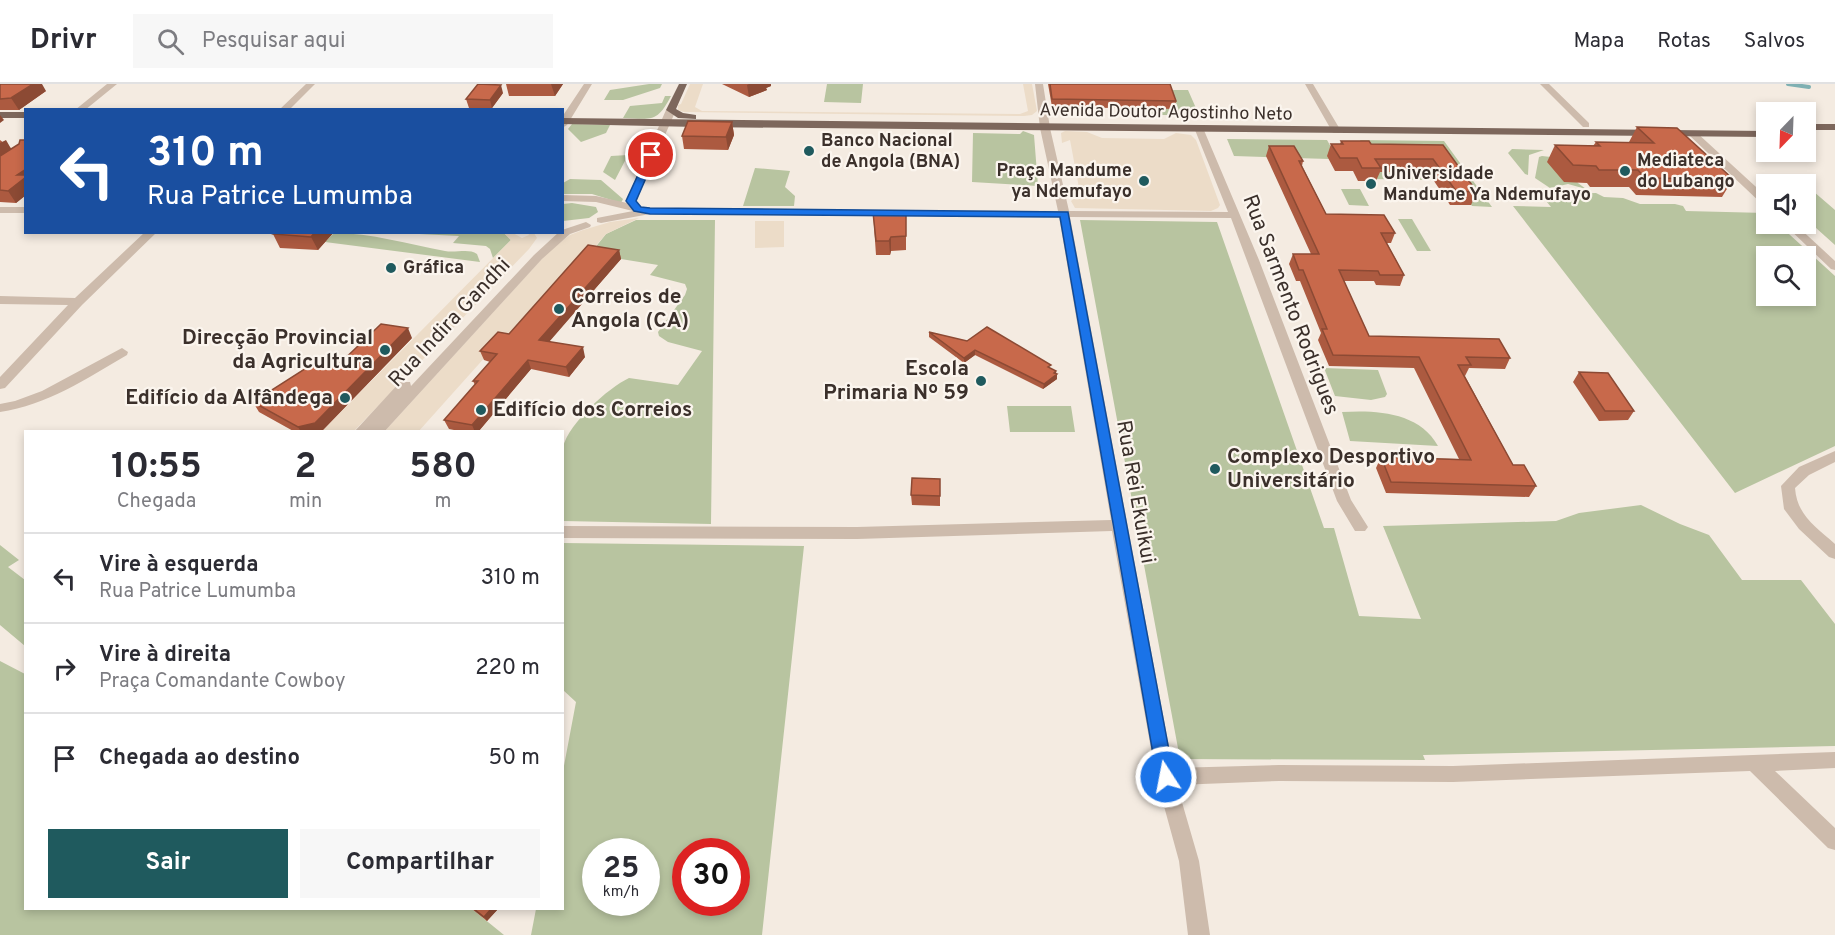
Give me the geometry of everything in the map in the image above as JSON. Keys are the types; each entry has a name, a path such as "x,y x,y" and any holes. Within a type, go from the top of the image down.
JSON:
{"main road":[{"path":"671,110 683,84"},
{"name":"Avenida Doutor Agostinho Neto","path":"671,110 681,116 700,117 1756,134"},
{"path":"0,115 24,115"},
{"name":"Avenida Doutor Agostinho Neto","path":"564,122 1045,124 1200,129 1586,125 1756,127"},
{"path":"1816,127 1835,127"},
{"path":"1816,135 1835,135"}],"street":[{"path":"82,108 113,84"},
{"path":"286,108 311,84"},
{"path":"564,120 588,84"},
{"name":"Rua Rei Ekuikui","path":"1039,84 1166,777 1189,861 1199,935"},
{"path":"1309,84 1334,127"},
{"path":"1544,84 1586,125"},
{"path":"637,209 631,201 671,110"},
{"name":"Rua Sarmento Rodrigues","path":"1200,129 1344,501 1360,527"},
{"path":"1693,134 1756,193"},
{"path":"564,198 586,198 650,211 1234,215"},
{"path":"601,220 609,212 609,208 602,201"},
{"path":"0,210 24,210"},
{"path":"564,228 650,211"},
{"name":"Rua Indira Gandhi","path":"564,234 586,225"},
{"path":"0,385 78,302 150,234"},
{"name":"Rua Indira Gandhi","path":"363,430 541,243 543,234"},
{"name":"Rua Indira Gandhi","path":"378,430 538,257 564,234"},
{"path":"1800,234 1835,267"},
{"path":"0,300 78,302"},
{"path":"0,408 13,407 39,398 122,352"},
{"path":"1835,456 1804,471 1788,486 1789,505 1804,525 1835,553"},
{"path":"564,532 857,533 1120,525"},
{"path":"1166,777 1279,773 1453,774 1835,760"},
{"path":"1753,762 1835,841"}],"green space":[{"path":"662,84 660,88 623,100 604,100 610,90"},
{"path":"827,84 863,84 861,103 824,102"},
{"path":"1168,90 1188,90 1199,115 1136,115 1134,108 1175,109"},
{"path":"665,96 671,96 662,111 653,118 623,118 630,106 662,103"},
{"path":"572,124 610,125 606,133 581,142 568,129"},
{"path":"1023,131 1034,135 1038,186 972,182 973,133 1020,134"},
{"path":"1227,139 1327,140 1336,156 1328,157 1329,159 1234,156"},
{"path":"1360,140 1444,141 1492,207 1472,206 1438,157 1369,157"},
{"path":"1512,149 1544,150 1529,155 1528,175 1508,153"},
{"path":"628,155 615,180 603,172 611,156"},
{"path":"1539,157 1560,158 1578,183 1586,189 1568,184 1550,188 1535,178"},
{"path":"755,168 790,171 785,187 795,196 794,206 743,206"},
{"path":"1371,172 1421,172 1426,180 1375,179"},
{"path":"570,179 601,180 623,199 621,203 592,194 564,194 564,182"},
{"path":"1341,189 1360,189 1369,206 1349,205"},
{"path":"1551,190 1559,194 1596,193 1604,197 1623,198 1640,204 1675,204 1683,206 1686,211 1756,213 1756,234 1789,234 1802,246 1756,246 1756,306 1816,306 1816,259 1835,276 1835,446 1735,493 1513,206 1551,207 1538,191"},
{"path":"1816,194 1835,210 1835,245 1816,228"},
{"path":"564,204 596,207 598,212 589,218 564,221"},
{"path":"1398,219 1412,219 1431,251 1417,251"},
{"path":"636,220 715,220 711,524 564,521 564,445 581,417 600,398 629,378 678,385 702,351 668,342 659,336 658,332 685,295 687,289 685,284 650,275 658,265 590,254 606,234"},
{"path":"1080,220 1217,222 1324,528 1334,528 1359,616 1421,619 1383,526 1556,521 1579,513 1641,505 1709,535 1742,580 1801,580 1835,624 1835,746 1423,755 1425,760 1180,759"},
{"path":"333,234 355,234 445,251 470,251 477,254 480,262 325,242"},
{"path":"419,234 505,234 511,240 493,258 490,249 486,246 453,243 459,236"},
{"path":"1324,368 1378,370 1387,394 1385,397 1371,400 1335,396"},
{"path":"1007,406 1071,406 1075,432 1010,432"},
{"path":"1342,412 1396,415 1420,426 1438,446 1350,441"},
{"path":"564,543 804,546 762,935 531,935 536,910 564,910 564,766 576,702 564,691"},
{"path":"0,545 19,560 8,567 24,579 24,645 0,625"},
{"path":"0,661 24,673 24,910 473,910 504,935 0,935"}],"shaded area":[{"path":"690,84 703,84 695,107 702,111 1020,114 1028,111 1023,84 1032,84 1037,111 1032,115 1024,116 684,112 678,110 678,105 681,104"},
{"name":"Praça Mandume ya Ndemufayo","path":"1065,131 1087,132 1102,138 1164,139 1176,133 1191,135 1196,140 1220,205 1211,211 1075,208 1071,201 1080,193 1070,140 1062,143 1061,133"},
{"path":"639,218 606,234 521,333 504,336 420,430 386,430 549,251 570,235 610,222"},
{"path":"755,221 784,221 784,247 755,248"},
{"path":"505,234 515,234 522,238 528,234 535,234 537,238 355,430 323,430 511,240"}],"building":[{"path":"0,84 33,84 11,98 0,99"},
{"path":"478,84 501,85 490,100 466,99"},
{"path":"1050,84 1170,84 1176,101 1052,99"},
{"path":"688,121 732,122 726,137 682,136"},
{"path":"1637,127 1677,128 1733,179 1645,178 1638,170 1599,170 1596,166 1573,165 1555,145 1600,146 1596,142 1654,143"},
{"path":"20,140 24,140 24,170 17,175 24,175 24,179 8,191 0,190 0,156 19,144"},
{"path":"1341,141 1369,141 1371,144 1443,145 1477,192 1456,191 1433,159 1375,159 1381,168 1362,168 1357,158 1340,158 1331,144 1343,144"},
{"path":"1269,146 1294,146 1303,161 1299,161 1326,214 1384,215 1395,233 1381,233 1404,275 1380,275 1378,271 1339,270 1369,336 1499,339 1510,358 1466,357 1471,365 1458,365 1513,465 1524,465 1536,486 1391,482 1381,457 1471,460 1419,357 1333,355 1322,329 1327,329 1303,270 1299,270 1293,254 1319,254"},
{"path":"873,212 906,215 906,236 891,237 889,241 876,241"},
{"path":"273,234 313,234 311,237"},
{"path":"588,245 619,250 539,340 583,347 566,367 528,360 472,425 444,420 478,381 473,381 497,354 480,351 498,332 509,334"},
{"path":"381,324 408,328 315,423 298,427 253,402 314,363 336,367"},
{"name":"Escola Primaria Nº 59","path":"987,327 1051,365 1048,367 1057,374 1044,384 975,350 964,358 929,332 967,341"},
{"path":"1579,372 1608,373 1634,411 1605,411"},
{"path":"912,478 940,479 940,496 911,495"},
{"path":"475,910 490,910 484,917"}],"waterway":[{"path":"1788,84 1809,87"}],"place":[{"name":"Banco Nacional de Angola (BNA)","path":"809,151"},
{"name":"Mediateca do Lubango","path":"1625,171"},
{"name":"Praça Mandume ya Ndemufayo","path":"1144,181"},
{"name":"Universidade Mandume Ya Ndemufayo","path":"1371,184"},
{"name":"Gráfica","path":"391,268"},
{"name":"Correios de Angola (CA)","path":"559,309"},
{"name":"Direcção Provincial da Agricultura","path":"385,350"},
{"name":"Escola Primaria Nº 59","path":"981,381"},
{"name":"Edifício da Alfândega","path":"345,398"},
{"name":"Edifício dos Correios","path":"481,410"},
{"name":"Complexo Desportivo Universitário","path":"1215,469"}],"route":[{"path":"651,155 631,201 637,209 650,211 1064,214 1166,777"}]}
